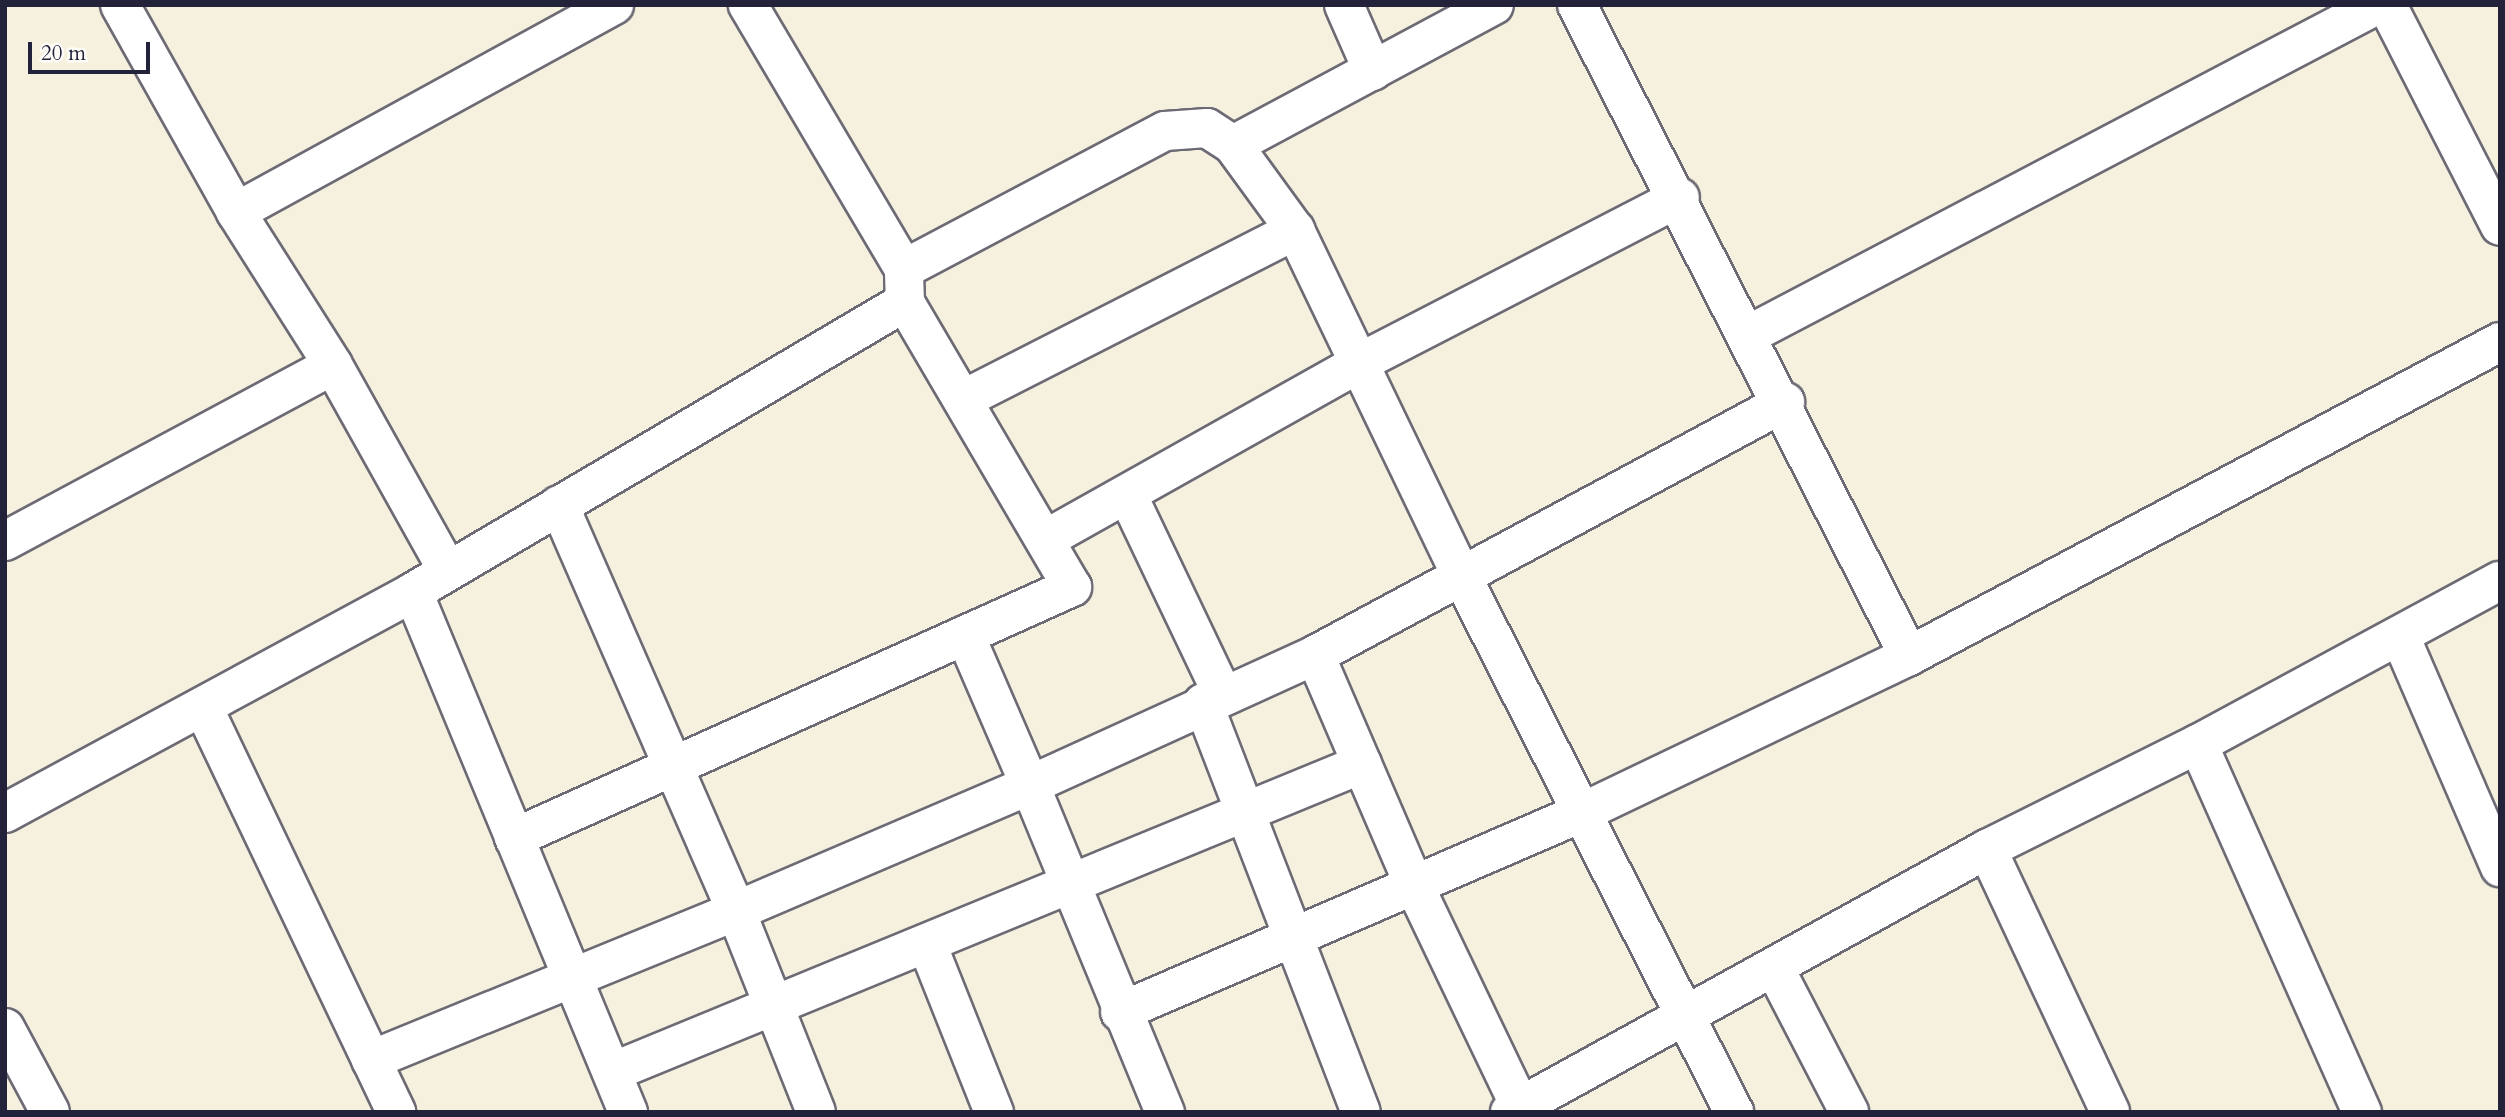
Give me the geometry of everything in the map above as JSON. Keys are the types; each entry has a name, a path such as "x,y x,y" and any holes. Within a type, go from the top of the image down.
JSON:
{"street":[{"path":"120,5 236,212 333,365 448,571"},
{"path":"236,212 614,5"},
{"path":"514,838 1072,587 964,400 905,285 748,5"},
{"path":"1344,5 1373,71"},
{"path":"1233,145 1494,5"},
{"path":"1577,5 1680,197 1785,402 1909,656"},
{"path":"1750,334 2377,5"},
{"path":"2387,5 2500,226"},
{"path":"5,813 413,592 559,505 905,285 1165,131 1207,128 1233,145 1295,230 1460,573 1734,1112"},
{"path":"1046,538 1128,496 1359,363 1680,197"},
{"path":"964,400 1295,230"},
{"path":"1120,1012 1581,813 1909,656 2500,342"},
{"path":"5,541 333,365"},
{"path":"371,1060 736,911 1030,785 1213,699 1315,655 1460,573 1785,402"},
{"path":"1128,496 1213,699 1245,812 1361,1112"},
{"path":"559,505 736,911 772,1008 816,1112"},
{"path":"1315,655 1414,885 1517,1110 1687,1019 1987,849 2198,744 2500,581"},
{"path":"413,592 628,1112"},
{"path":"965,635 1071,883 1120,1012 1165,1112"},
{"path":"2400,636 2500,867"},
{"path":"203,707 396,1112"},
{"path":"2198,744 2362,1112"},
{"path":"612,1072 1362,764"},
{"path":"1987,849 2110,1112"},
{"path":"928,944 994,1112"},
{"path":"1774,969 1849,1112"},
{"path":"5,1028 50,1112"}]}
